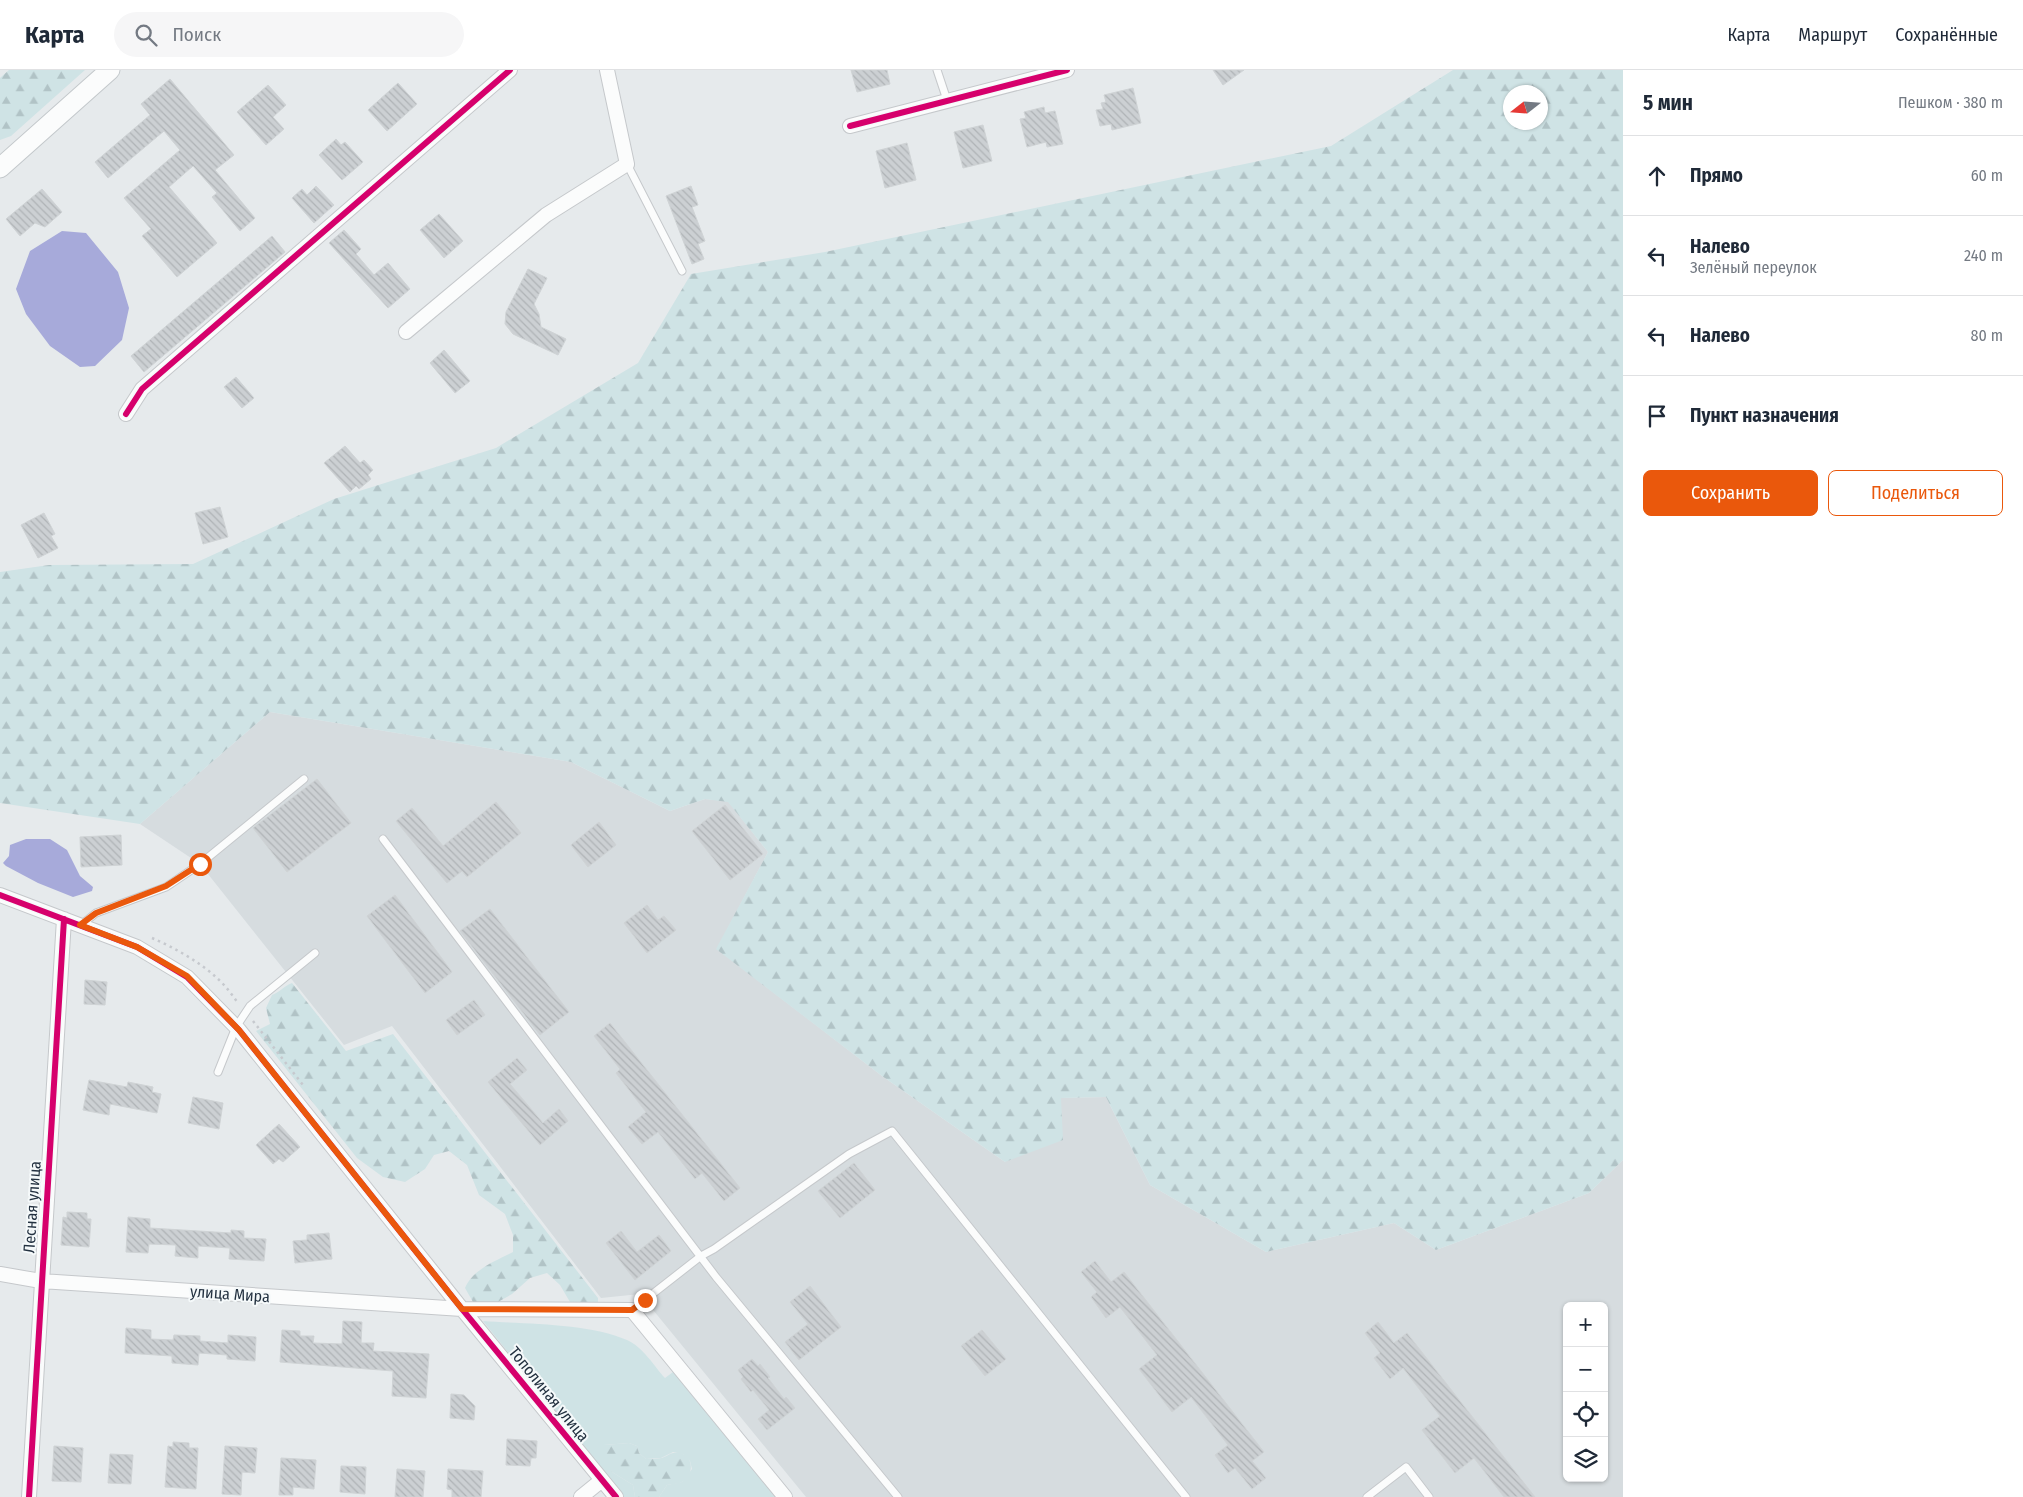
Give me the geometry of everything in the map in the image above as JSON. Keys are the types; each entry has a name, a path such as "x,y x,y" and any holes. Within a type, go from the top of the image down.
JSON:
{"main road":[{"path":"2,162 110,70"}],"street":[{"path":"126,414 142,389 510,70"},
{"path":"406,332 546,215 627,164 607,70"},
{"path":"850,126 1067,70"},
{"name":"Тополиная улица","path":"0,895 137,947 187,976 236,1027 462,1309 616,1497"},
{"name":"Лесная улица","path":"29,1497 64,919"},
{"name":"улица Мира","path":"0,1274 41,1281 462,1309 632,1310"},
{"path":"632,1310 785,1497"},
{"path":"581,1497 602,1480"}],"lane":[{"path":"938,70 947,100"},
{"path":"627,164 682,271"},
{"path":"80,925 96,913 166,886 200,864 304,779"},
{"path":"383,839 701,1256 898,1497"},
{"path":"218,1072 236,1027 250,1006 315,953"},
{"path":"632,1310 701,1256 714,1250 849,1154 892,1131 1186,1497"},
{"path":"1367,1497 1406,1467 1429,1497"}],"shaded area":[{"path":"270,712 571,762 670,811 705,799 728,801 768,852 717,949 882,1076 1005,1162 1061,1098 1106,1097 1150,1185 1266,1252 1394,1223 1436,1250 1589,1193 1623,1160 1623,1497 806,1497 640,1294 601,1298 392,1026 344,1045 200,864 140,824"}],"green space":[{"path":"9,70 85,70 11,136 0,140 0,78"},
{"path":"1453,70 1623,70 1623,1160 1589,1193 1436,1250 1394,1223 1266,1252 1150,1185 1106,1097 1061,1098 1063,1140 1005,1162 882,1076 716,949 768,852 728,802 705,799 670,811 571,762 270,712 140,824 0,803 0,572 49,565 193,564 334,499 496,448 638,363 691,274 825,252 1331,146"},
{"path":"292,983 346,1051 393,1034 598,1298 598,1304 589,1306 570,1302 560,1285 547,1273 530,1278 512,1294 498,1302 473,1302 465,1288 473,1276 486,1266 513,1252 513,1235 505,1214 479,1195 467,1165 449,1151 434,1155 425,1169 405,1182 383,1177 357,1158 256,1031 270,1024 266,1008 272,995"},
{"path":"483,1321 576,1327 612,1334 633,1343 665,1378 673,1372 775,1497 659,1497 667,1485 682,1482 692,1469 690,1461 683,1454 673,1452 661,1458 646,1459 639,1453 637,1446 629,1443 604,1445 612,1472 633,1485 635,1497 624,1497"},
{"path":"629,1443 637,1446 639,1453 646,1459 662,1458 676,1453 685,1455 691,1466 689,1475 682,1482 667,1485 659,1497 635,1497 633,1485 612,1472 599,1452 604,1445"}],"water":[{"path":"62,231 86,233 118,272 129,308 122,340 95,366 80,367 50,346 26,314 16,289 30,251"},
{"path":"26,839 50,839 67,850 80,876 93,887 92,891 73,897 38,883 6,866 3,863 9,856 10,845"}],"building":[{"path":"851,70 887,70 890,84 857,92"},
{"path":"1213,70 1244,70 1223,85"},
{"path":"170,79 234,155 215,170 255,218 240,231 212,197 217,193 193,166 169,187 217,243 177,277 142,236 151,229 124,198 180,150 164,131 108,178 95,162 150,115 141,104"},
{"path":"398,83 417,104 387,131 368,110"},
{"path":"268,85 286,105 273,117 284,129 266,145 237,112"},
{"path":"1133,88 1141,123 1112,130 1111,124 1100,126 1096,110 1103,109 1101,103 1106,102 1104,95"},
{"path":"1044,107 1045,113 1055,111 1063,144 1047,147 1046,142 1027,147 1020,119 1026,118 1024,112"},
{"path":"983,125 992,161 963,168 954,132"},
{"path":"336,139 341,145 345,142 363,162 342,180 319,155"},
{"path":"907,143 916,180 885,188 876,151"},
{"path":"316,186 334,205 314,223 292,198 302,189 307,195"},
{"path":"691,186 698,205 692,207 705,241 698,244 704,259 692,264 666,196"},
{"path":"42,189 62,212 45,227 35,223 20,236 6,219"},
{"path":"439,214 463,241 444,258 420,230"},
{"path":"344,230 361,249 356,254 374,275 388,263 410,289 388,308 329,243"},
{"path":"272,236 285,252 144,372 131,356"},
{"path":"528,269 547,278 534,304 539,314 541,327 566,339 558,355 513,334 505,324 506,312"},
{"path":"444,350 470,381 455,393 430,363"},
{"path":"236,377 254,398 242,408 224,387"},
{"path":"345,446 360,463 364,460 373,470 368,475 371,479 359,489 356,486 350,492 324,463"},
{"path":"220,507 228,537 203,544 195,513"},
{"path":"44,513 55,534 51,536 58,548 38,558 21,525"},
{"path":"317,779 351,823 287,872 253,828"},
{"path":"496,802 521,833 467,877 462,871 447,883 396,821 412,808 443,846"},
{"path":"725,805 763,854 730,880 692,831"},
{"path":"599,822 616,845 588,867 571,845"},
{"path":"121,835 122,865 81,867 80,837"},
{"path":"395,895 452,972 425,993 367,916"},
{"path":"647,905 658,920 664,916 676,930 647,953 624,923"},
{"path":"490,909 569,1012 540,1035 460,931"},
{"path":"85,980 107,982 105,1005 84,1004"},
{"path":"474,1000 485,1015 457,1035 446,1020"},
{"path":"610,1023 740,1188 724,1201 702,1173 695,1179 658,1132 642,1144 628,1127 646,1112 616,1073 620,1069 594,1036"},
{"path":"517,1058 527,1070 510,1084 543,1123 559,1109 568,1121 540,1145 488,1082"},
{"path":"89,1080 127,1087 128,1082 153,1087 152,1092 161,1094 157,1113 110,1104 109,1115 83,1110"},
{"path":"193,1097 223,1103 219,1129 188,1123"},
{"path":"279,1124 300,1147 283,1162 279,1159 273,1164 256,1145"},
{"path":"854,1163 875,1190 840,1218 818,1191"},
{"path":"67,1212 87,1213 87,1219 91,1219 89,1247 61,1245 63,1217 67,1218"},
{"path":"128,1217 150,1219 150,1228 231,1233 231,1230 244,1231 244,1238 266,1239 264,1261 229,1259 230,1248 198,1246 198,1258 175,1256 176,1245 149,1244 148,1253 126,1252"},
{"path":"621,1231 637,1252 659,1235 671,1251 635,1280 606,1243"},
{"path":"329,1233 332,1259 295,1263 293,1241 307,1240 307,1235"},
{"path":"1095,1261 1111,1282 1124,1272 1264,1452 1252,1461 1266,1478 1252,1489 1235,1468 1228,1473 1215,1455 1228,1445 1191,1397 1172,1412 1139,1369 1157,1355 1120,1307 1106,1318 1091,1297 1097,1292 1081,1272"},
{"path":"810,1286 841,1327 799,1360 785,1342 808,1324 790,1302"},
{"path":"343,1321 362,1322 361,1343 374,1343 373,1351 429,1354 426,1398 392,1396 393,1371 280,1362 282,1330 300,1331 300,1336 314,1336 313,1343 342,1344"},
{"path":"1378,1322 1394,1343 1407,1333 1535,1497 1504,1497 1474,1458 1455,1473 1422,1430 1440,1416 1403,1368 1390,1379 1374,1358 1380,1353 1365,1333"},
{"path":"126,1328 151,1330 151,1339 173,1340 174,1335 200,1336 200,1341 228,1343 228,1335 256,1337 255,1361 227,1359 227,1355 199,1353 198,1365 172,1363 172,1356 125,1353"},
{"path":"982,1330 1006,1359 985,1376 961,1346"},
{"path":"752,1359 758,1366 760,1364 784,1399 786,1397 795,1408 767,1430 758,1419 769,1410 753,1390 751,1392 741,1379 743,1377 738,1370"},
{"path":"451,1394 464,1395 475,1406 474,1420 450,1418"},
{"path":"507,1439 537,1441 536,1458 531,1458 530,1466 506,1465"},
{"path":"173,1442 189,1443 189,1448 198,1448 196,1489 165,1487 168,1446 173,1447"},
{"path":"54,1446 83,1448 81,1482 52,1481"},
{"path":"225,1446 257,1448 255,1473 242,1472 241,1495 222,1494"},
{"path":"110,1454 133,1455 131,1484 108,1483"},
{"path":"281,1458 316,1460 314,1489 293,1487 293,1495 279,1495"},
{"path":"341,1466 366,1467 365,1494 340,1492"},
{"path":"397,1469 425,1471 423,1497 395,1497"},
{"path":"448,1469 483,1471 481,1497 452,1497 452,1490 447,1489"}],"cycle path":[{"path":"126,414 142,389 510,70"},
{"path":"850,126 1067,70"},
{"path":"0,895 137,947 187,977 239,1030 462,1309 616,1497"},
{"path":"29,1497 64,919"}],"route":[{"path":"200,864 166,886 96,913 80,925 137,947 187,976 211,999 239,1030 462,1309 632,1310 645,1300"}]}
